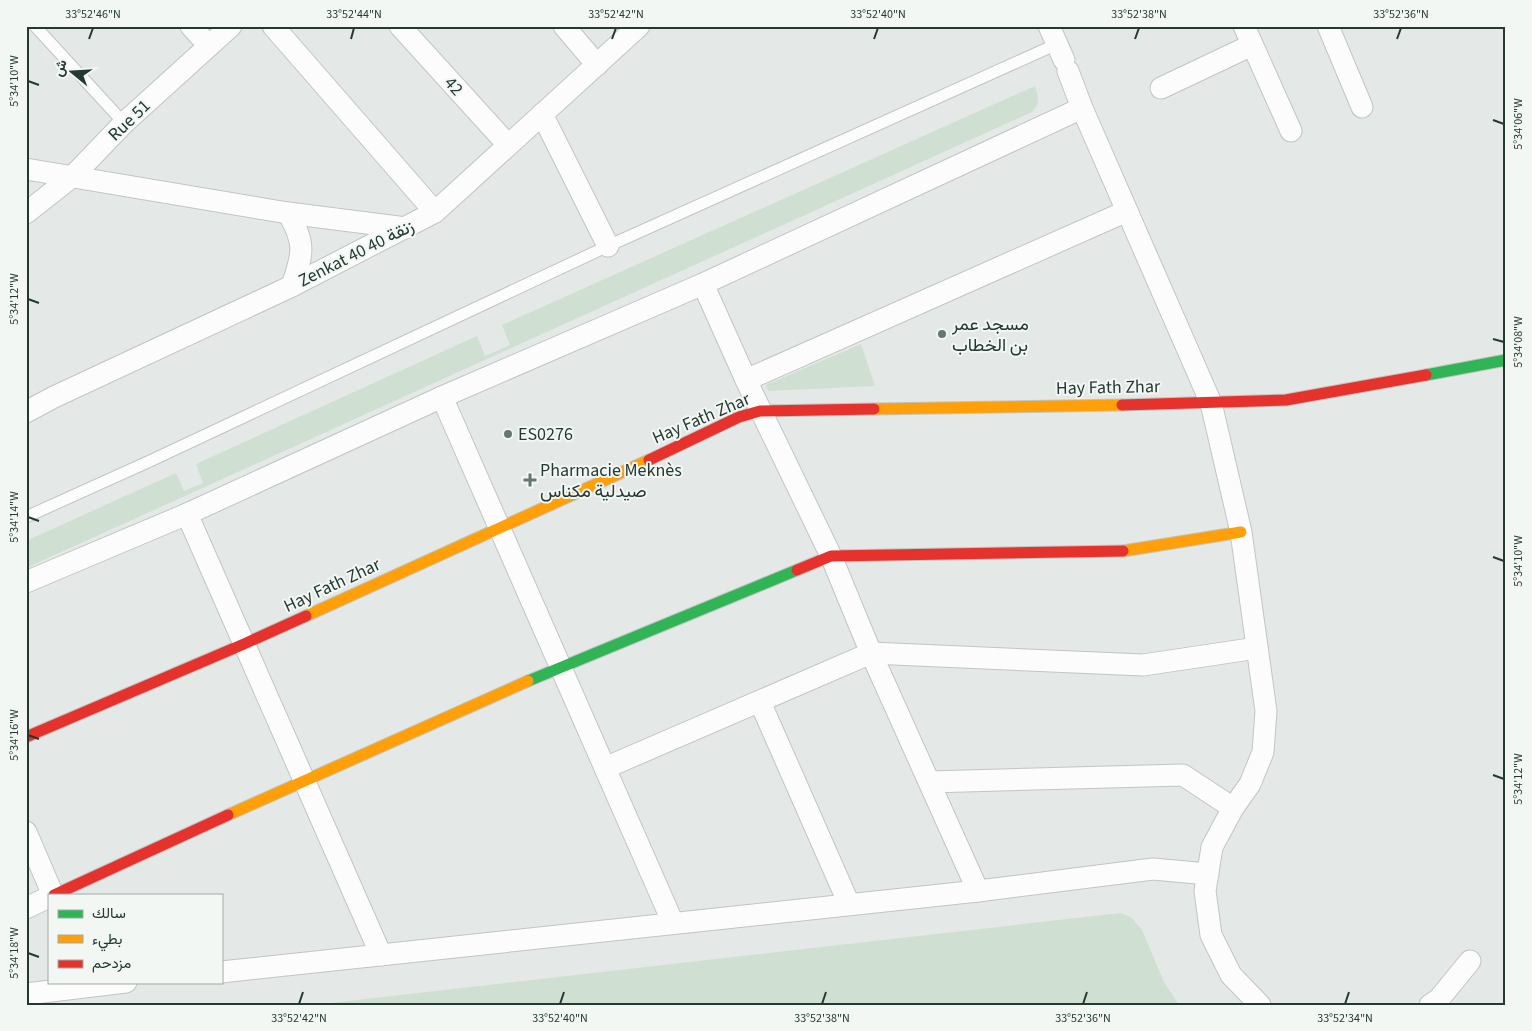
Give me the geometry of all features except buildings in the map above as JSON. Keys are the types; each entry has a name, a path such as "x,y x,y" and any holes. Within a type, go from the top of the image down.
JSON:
{"street":[{"path":"191,26 209,46"},
{"name":"Rue 51","path":"26,213 73,176 124,123 231,26"},
{"path":"273,26 435,212"},
{"name":"42","path":"400,26 508,145"},
{"path":"564,26 597,64"},
{"name":"Zenkat 40 زنقة 40","path":"26,412 54,397 292,286 435,212 639,26"},
{"path":"1328,26 1362,106"},
{"path":"1161,88 1248,35 1291,131"},
{"path":"1059,50 1082,108 1179,326 1211,403 1241,532 1266,712 1263,752 1250,784 1233,808 1212,847 1205,891 1211,935 1231,975 1260,1005"},
{"path":"26,582 187,514 442,398 703,284 1082,108"},
{"path":"542,114 608,246"},
{"path":"26,168 288,213 406,228"},
{"path":"746,380 1127,211"},
{"path":"288,213 298,230 302,250 292,286"},
{"path":"703,284 760,410 831,556 978,891"},
{"name":"Hay Fath Zhar","path":"26,737 244,644 499,527 634,468 739,417 760,410 1211,403 1286,400 1506,360"},
{"path":"442,398 673,923"},
{"path":"187,514 381,955"},
{"path":"56,894 304,780 560,667 831,556 1126,551 1241,532"},
{"path":"605,768 872,653 1143,665 1257,648"},
{"path":"760,702 849,904"},
{"path":"930,782 1183,775 1233,808"},
{"path":"26,832 54,894"},
{"path":"222,972 978,891 1153,869 1208,874"},
{"path":"26,908 48,897"},
{"path":"1430,1005 1439,999 1470,961"},
{"path":"26,994 109,984"}],"lane":[{"path":"26,31 33,26 124,123"},
{"path":"26,517 150,461 608,246 1059,50"}],"green space":[{"path":"1035,86 1038,103 1032,112 26,568 26,541 176,473 184,491 203,483 196,464 477,336 485,356 510,345 502,325"},
{"path":"861,344 875,386 768,391 766,385"},
{"path":"1120,913 1131,917 1142,930 1164,982 1179,1005 313,1005"}],"traffic: fast":[{"path":"1426,375 1506,360"},
{"path":"528,681 797,570"}],"traffic: slow":[{"path":"874,409 1122,405"},
{"path":"306,616 649,460"},
{"path":"1123,551 1241,532"},
{"path":"228,815 528,681"}],"traffic: jam":[{"path":"1122,405 1286,400 1426,375"},
{"path":"649,460 739,417 760,411 874,409"},
{"path":"797,570 831,556 1123,551"},
{"path":"26,737 306,616"},
{"path":"56,894 228,815"}],"place":[{"name":"مسجد عمر بن الخطاب","path":"942,334"},
{"name":"ES0276","path":"508,434"},
{"name":"Pharmacie Meknès صيدلية مكناس","path":"530,480"}]}
